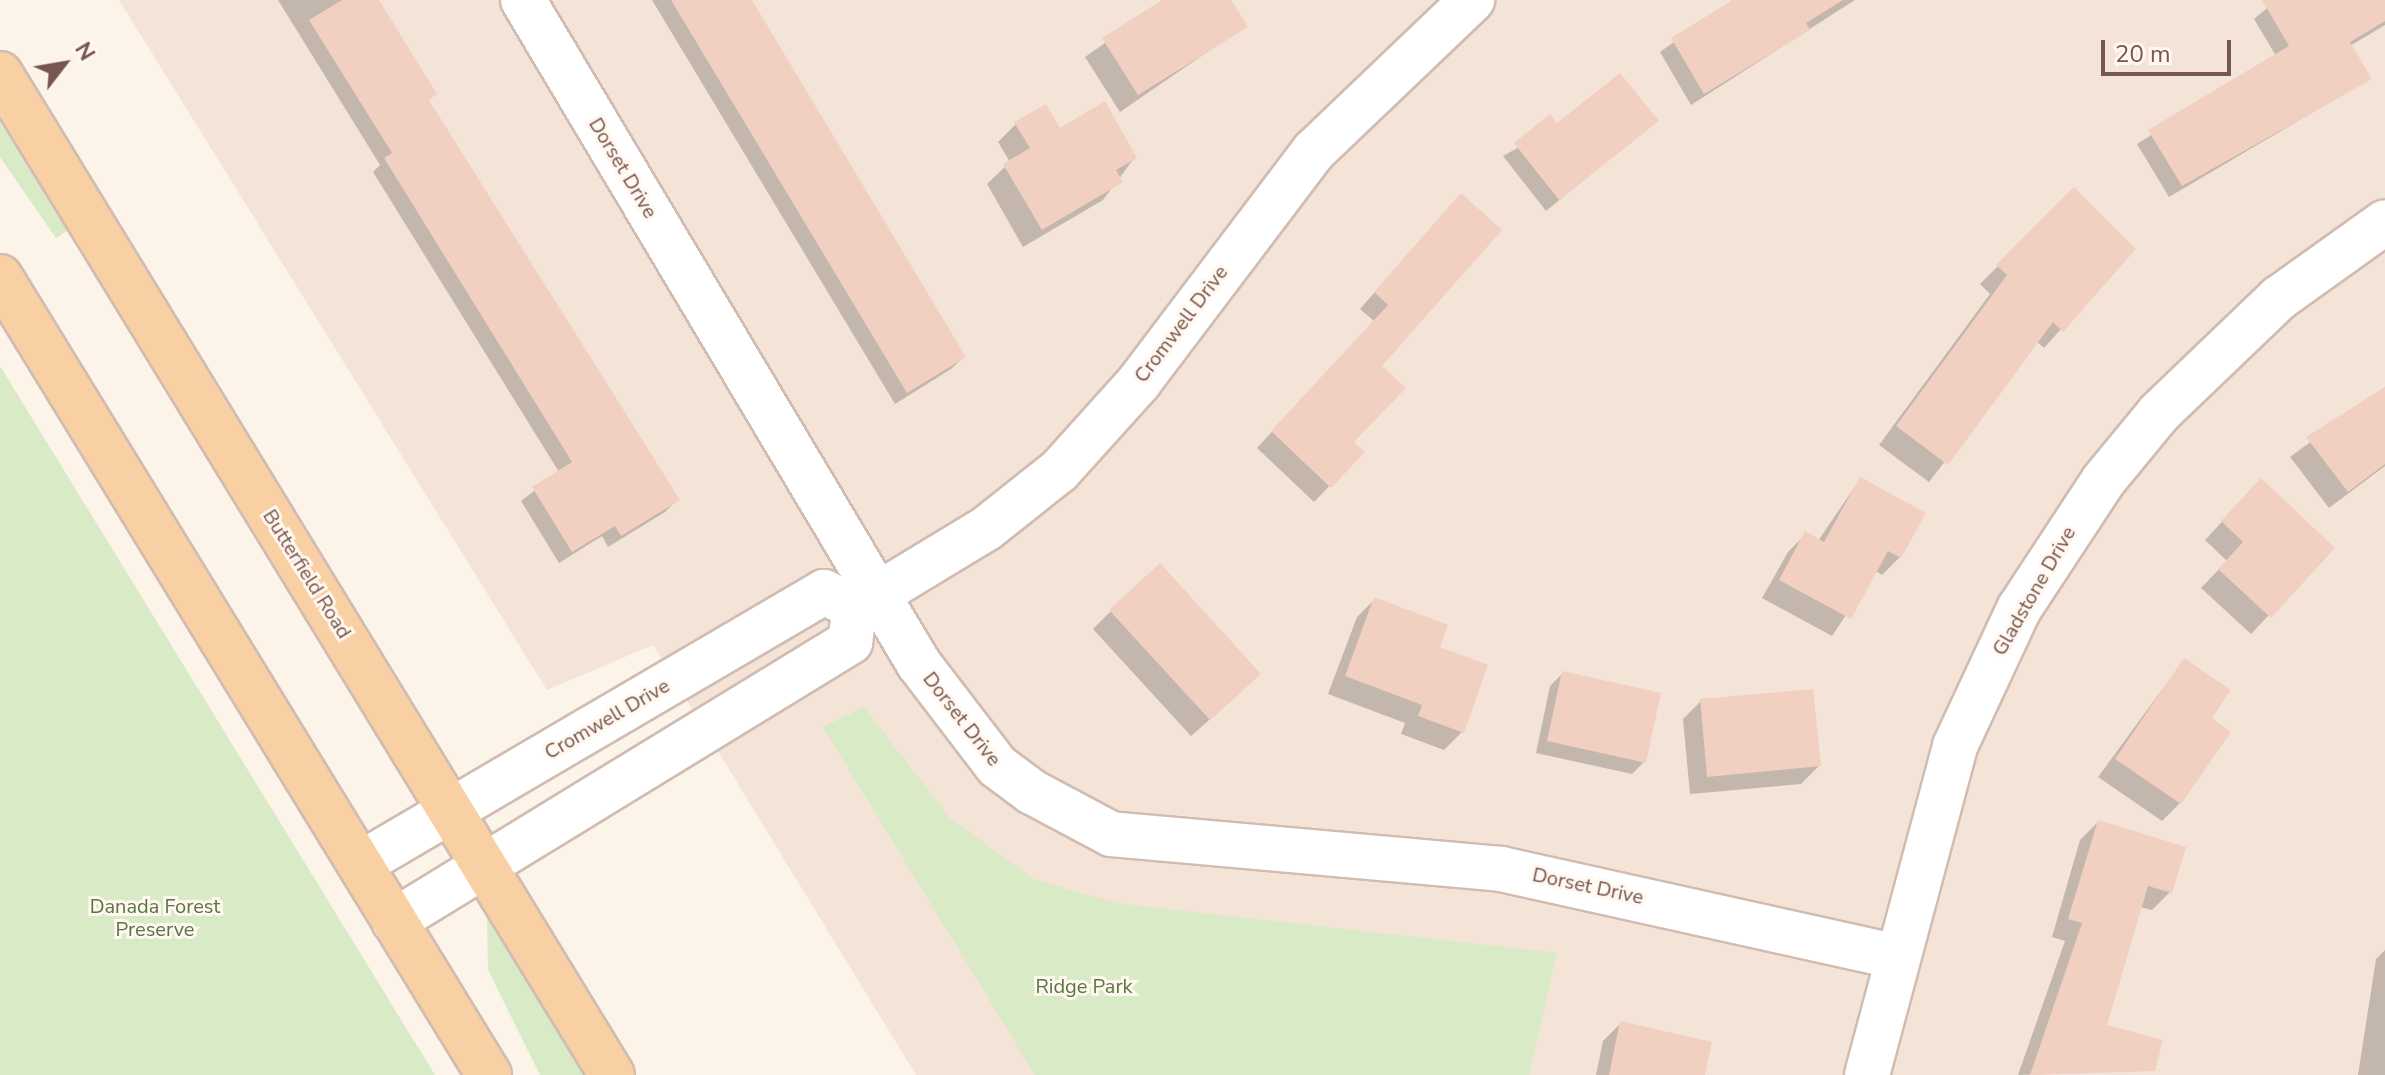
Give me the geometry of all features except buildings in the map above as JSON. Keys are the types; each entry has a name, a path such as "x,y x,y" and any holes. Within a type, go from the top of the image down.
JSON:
{"main road":[{"name":"Butterfield Road","path":"0,74 612,1075"},
{"path":"0,277 489,1075"}],"street":[{"name":"Dorset Drive","path":"523,0 866,601 997,766 1111,834 1501,869 1895,956"},
{"name":"Cromwell Drive","path":"360,864 824,592 866,601 987,528 1059,471 1139,382 1314,151 1472,0"},
{"name":"Gladstone Drive","path":"1867,1075 1895,956 1955,746 2019,609 2067,532 2159,413 2214,356 2385,222"},
{"path":"394,921 850,642 866,601"}],"shaded area":[{"path":"119,0 2385,0 2385,1075 916,1075 653,645 547,690"}],"green space":[{"path":"0,122 67,231 56,238 0,157"},
{"name":"Danada Forest Preserve","path":"0,366 435,1075 0,1075"},
{"name":"Ridge Park","path":"864,707 950,818 1034,879 1115,903 1557,953 1529,1075 1035,1075 823,727"},
{"path":"487,918 584,1075 540,1075 488,970"}]}
